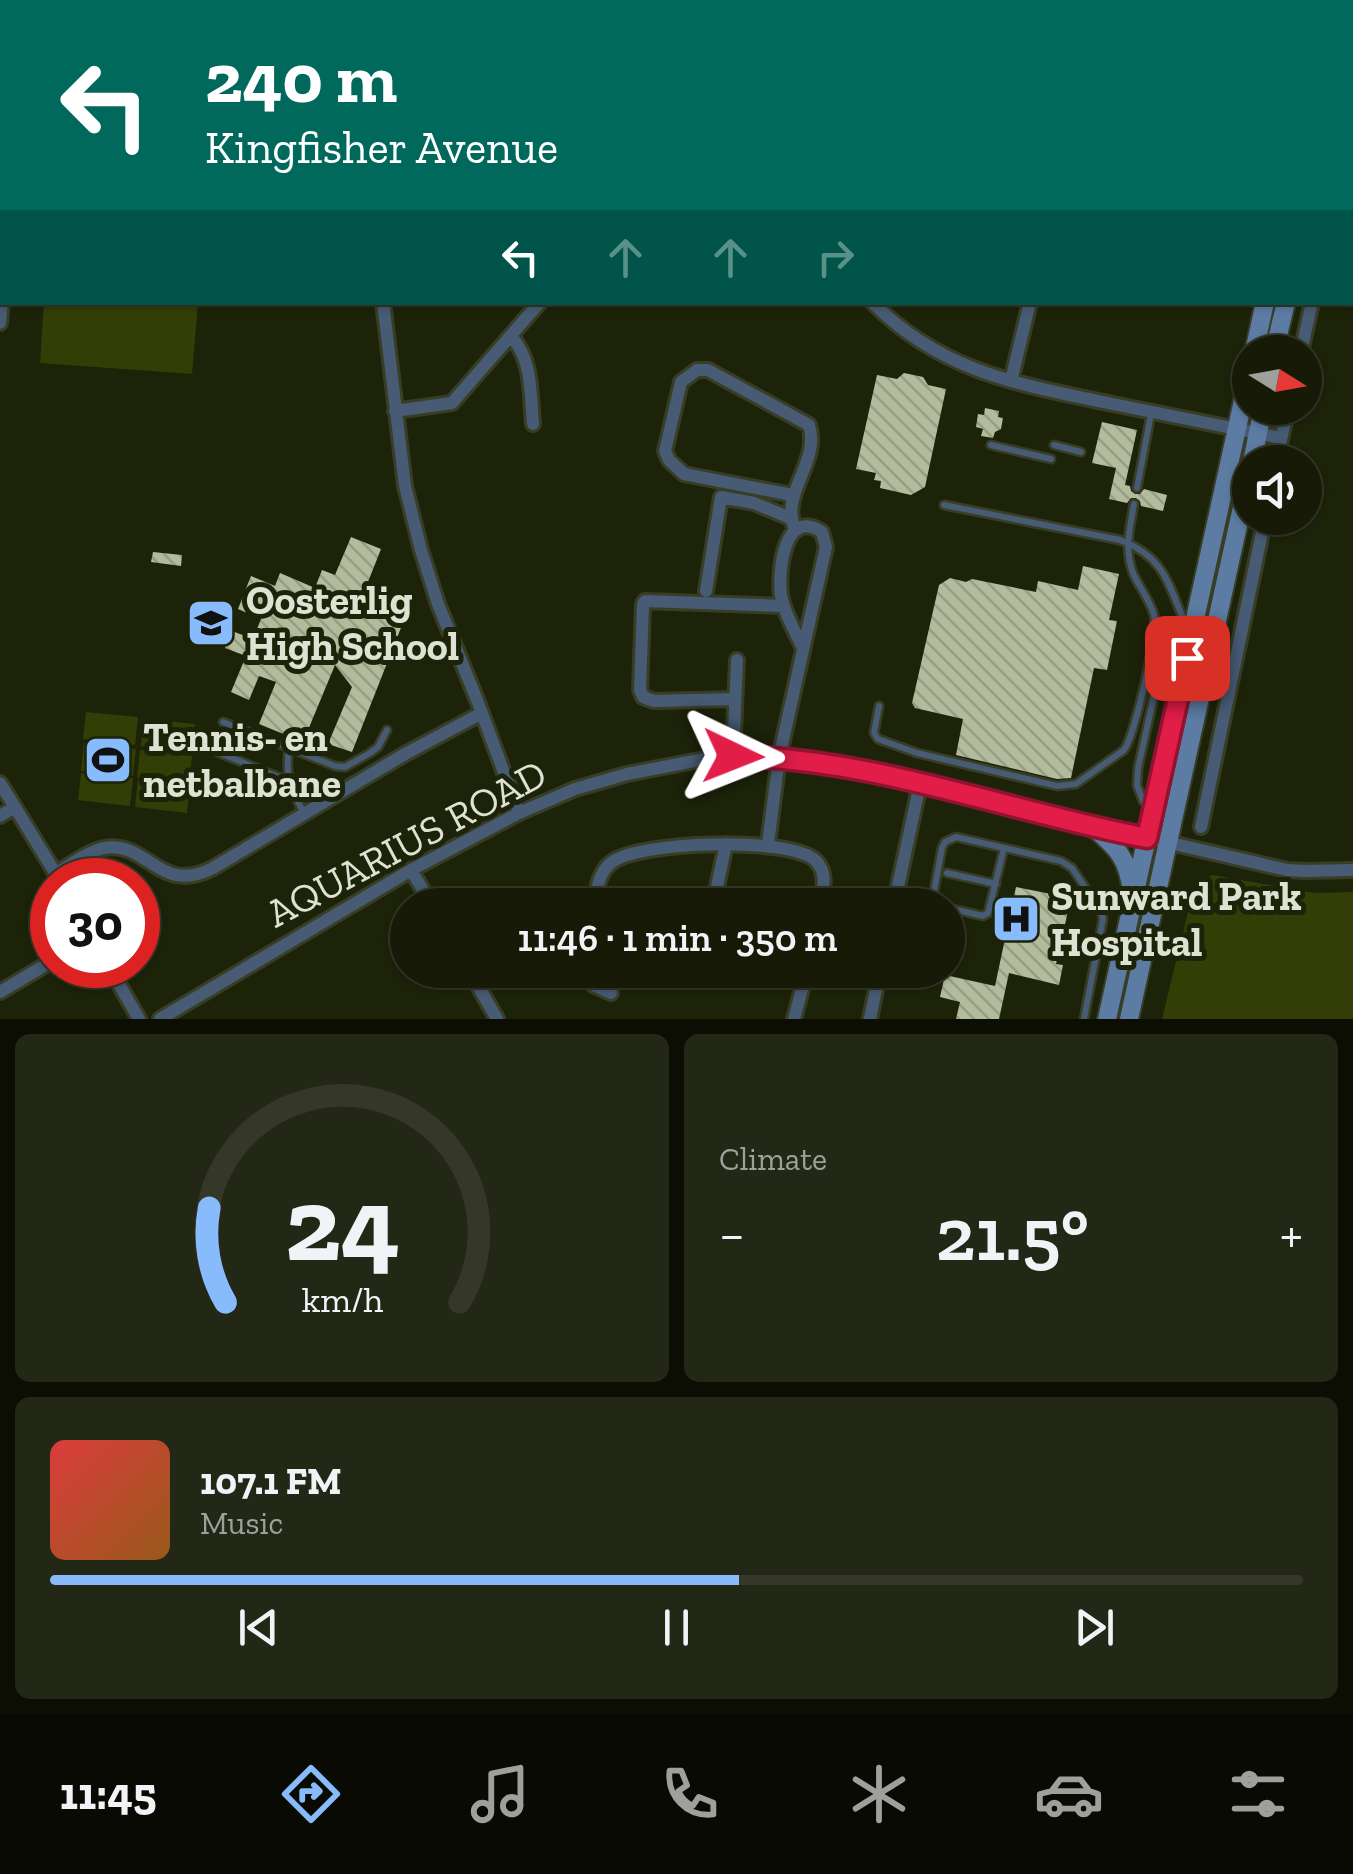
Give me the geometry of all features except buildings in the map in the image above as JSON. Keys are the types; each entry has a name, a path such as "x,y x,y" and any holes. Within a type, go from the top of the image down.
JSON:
{"street":[{"path":"383,305 404,486 438,604 518,813"},
{"path":"395,410 452,404 538,305"},
{"path":"875,305 898,327 937,352 984,373 1281,438"},
{"path":"1011,381 1029,305"},
{"path":"1258,335 1264,305"},
{"path":"1278,335 1285,305"},
{"path":"1304,335 1311,305"},
{"path":"512,336 528,363 533,424"},
{"path":"792,494 684,474 677,469 665,451 681,382 697,370 708,370 809,426 812,432 802,477 792,494 792,523 781,589 784,606 803,648"},
{"path":"1107,1019 1237,425"},
{"path":"1256,445 1260,425"},
{"path":"1280,445 1284,425"},
{"path":"706,591 721,498 754,502 792,523 819,529 824,536 826,547 779,758 768,844"},
{"path":"1130,1019 1236,535"},
{"path":"1201,828 1261,535"},
{"path":"734,699 654,702 643,697 643,604 645,601 784,606"},
{"path":"733,756 736,660"},
{"path":"160,868 173,875 196,876 404,754 482,713"},
{"name":"AQUARIUS ROAD","path":"160,1019 412,870 518,813 575,789 626,774 715,758 779,758 823,764 1287,870 1353,870"},
{"path":"0,783 45,858"},
{"path":"898,888 920,784"},
{"path":"0,816 14,808"},
{"path":"1091,825 1122,854 1133,903"},
{"path":"717,888 726,844"},
{"path":"598,888 609,864 623,856 678,847 768,844 808,855 819,864 823,888"},
{"path":"84,858 102,848 143,858"},
{"path":"412,870 422,888"},
{"path":"0,992 30,974"},
{"path":"121,988 139,1019"},
{"path":"479,988 497,1019"},
{"path":"601,988 611,993"},
{"path":"794,1019 802,988"},
{"path":"870,1019 876,988"}],"lane":[{"path":"1137,488 1151,412"},
{"path":"990,445 1051,459"},
{"path":"1054,445 1081,452"},
{"path":"879,706 874,733 878,739 917,753 1057,786 1076,784 1124,750 1130,742 1155,620 1133,573 1128,543 1134,504"},
{"path":"944,505 1128,543 1151,556 1160,568 1191,636"},
{"path":"224,722 345,767 378,747 387,730"},
{"path":"289,748 288,781 304,814"},
{"path":"210,749 288,781"},
{"path":"936,888 942,848 945,842 956,838 1061,861 1072,868 1101,911 1103,926 1084,1019"},
{"path":"965,912 984,916 990,910 1004,848"},
{"path":"947,873 996,884"}],"green space":[{"path":"44,305 198,305 192,374 40,363"},
{"name":"Tennis- en netbalbane","path":"86,712 138,717 135,745 83,739"},
{"name":"Tennis- en netbalbane","path":"143,719 195,724 193,752 141,746"},
{"name":"Tennis- en netbalbane","path":"84,743 136,749 133,776 81,771"},
{"name":"Tennis- en netbalbane","path":"140,750 192,756 189,783 137,778"},
{"name":"Tennis- en netbalbane","path":"81,773 133,778 130,806 78,800"},
{"name":"Tennis- en netbalbane","path":"138,780 190,785 187,813 135,807"},
{"path":"1213,875 1315,893 1353,892 1353,1019 1162,1019 1195,883"}],"place":[{"name":"Oosterlig High School","path":"211,623"},
{"name":"Tennis- en netbalbane","path":"108,760"},
{"name":"Sunward Park Hospital","path":"1016,919"}],"route":[{"path":"733,756 779,758 876,774 1147,838 1187,658"}]}
